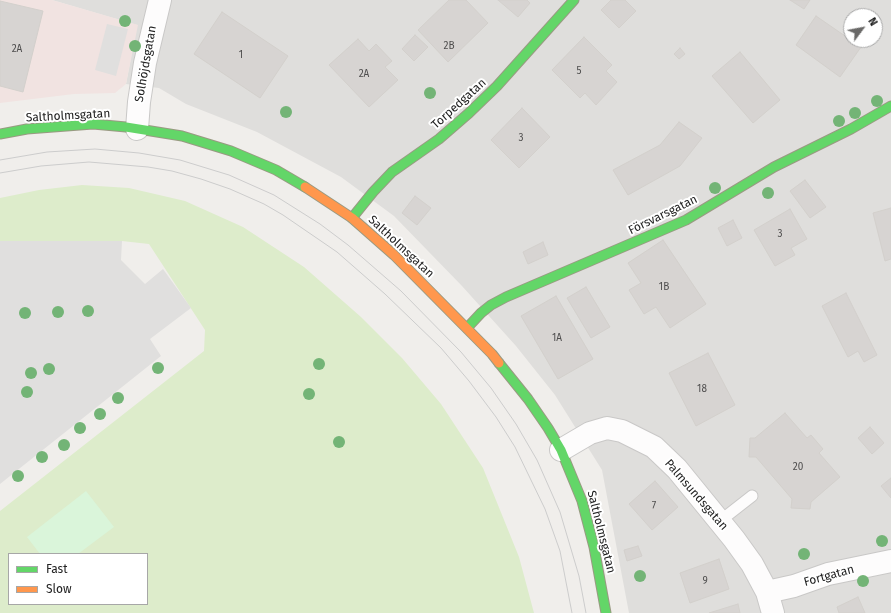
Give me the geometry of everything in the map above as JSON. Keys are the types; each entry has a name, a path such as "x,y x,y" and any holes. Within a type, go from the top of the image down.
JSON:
{"street":[{"name":"Solhöjdsgatan","path":"137,129 139,102 145,63 160,0"},
{"name":"Torpedgatan","path":"352,218 373,192 392,172 439,139 491,92 574,0"},
{"name":"Försvarsgatan","path":"467,328 491,305 506,297 686,220 774,167 851,129 891,106"},
{"name":"Saltholmsgatan","path":"0,134 27,129 78,125 111,125 182,136 231,151 276,170 302,184 352,218 394,255 467,328 498,361 528,398 561,450 578,490 587,517 594,547 606,613"},
{"name":"Palmsundsgatan","path":"561,450 590,433 607,428 622,431 654,447 677,469 720,521 752,564 767,592 773,613"},
{"name":"Fortgatan","path":"767,592 794,586 828,574 891,561"}],"lane":[{"path":"720,521 752,496"}],"shaded area":[{"path":"0,0 52,0 138,25 126,84 115,93 74,94 0,103"},
{"path":"52,0 891,0 891,613 629,613 602,470 555,395 516,346 462,286 394,216 341,177 257,132 186,104 159,88 126,84 137,25"},
{"path":"107,24 128,29 116,76 95,70"},
{"path":"0,241 122,241 121,260 145,284 163,269 191,308 150,339 161,356 0,484"}],"green space":[{"path":"82,185 129,188 185,201 243,227 304,267 361,317 402,358 441,404 483,468 519,557 534,613 0,613 0,511 204,351 205,330 149,244 122,241 0,241 0,198 39,190"},
{"path":"86,491 114,527 79,553 39,553 27,537"}],"building":[{"path":"449,0 466,0 488,23 448,62 418,30"},
{"path":"498,0 527,0 530,3 518,17"},
{"path":"611,0 625,0 636,11 619,28 601,10"},
{"path":"790,0 810,0 804,9"},
{"path":"0,1 43,11 23,92 0,86"},
{"path":"222,12 288,56 260,98 194,54"},
{"path":"816,16 843,35 843,48 860,48 840,77 796,45"},
{"path":"415,35 428,47 414,61 402,49"},
{"path":"584,37 612,65 606,71 617,82 596,105 585,93 580,98 552,70"},
{"path":"358,39 369,51 376,44 392,61 385,67 398,80 369,107 329,65"},
{"path":"680,48 685,54 679,59 674,54"},
{"path":"740,52 780,100 753,123 712,76"},
{"path":"522,108 550,137 519,168 491,140"},
{"path":"679,122 702,138 680,166 628,195 613,170 660,145"},
{"path":"805,180 826,207 810,218 790,191"},
{"path":"415,196 431,208 417,225 402,213"},
{"path":"891,208 891,259 885,261 873,213"},
{"path":"790,209 807,239 791,248 795,255 775,266 754,230"},
{"path":"733,220 742,238 727,246 718,228"},
{"path":"663,240 706,304 670,328 656,307 644,314 629,290 641,283 628,263"},
{"path":"543,242 548,255 528,264 523,252"},
{"path":"586,287 610,327 591,338 567,298"},
{"path":"846,293 877,355 864,362 858,351 848,357 822,306"},
{"path":"556,296 593,359 558,379 521,316"},
{"path":"708,353 735,405 696,426 669,373"},
{"path":"785,413 807,438 811,435 823,449 819,453 840,477 811,502 810,509 791,508 792,499 756,457 749,457 750,438 755,438"},
{"path":"870,427 884,443 872,454 858,438"},
{"path":"891,478 891,498 881,486"},
{"path":"655,481 678,507 652,530 629,504"},
{"path":"638,546 642,556 627,561 624,550"},
{"path":"719,559 729,589 690,603 680,573"},
{"path":"858,597 865,613 839,613 837,607"},
{"path":"738,604 740,613 709,613"}],"tram line":[{"path":"0,160 47,152 95,149 139,153 180,160 229,175 274,195 320,224 348,245 401,291 461,352 491,388 516,424 537,460 560,512 579,576 586,613"},
{"path":"0,173 41,166 89,162 148,167 172,171 230,189 264,204 283,215 337,252 385,294 441,348 469,381 496,417 515,447 545,509 560,551 572,613"}],"traffic: fast":[{"path":"352,218 373,192 392,172 439,139 497,86 574,0"},
{"path":"467,328 491,305 506,297 686,220 774,167 851,129 891,106"},
{"path":"0,134 27,129 93,124 126,127 182,136 231,151 276,170 305,187"},
{"path":"499,363 528,399 561,450 582,501 594,547 606,613"}],"traffic: slow":[{"path":"305,187 352,218 394,255 492,354 499,363"}]}
